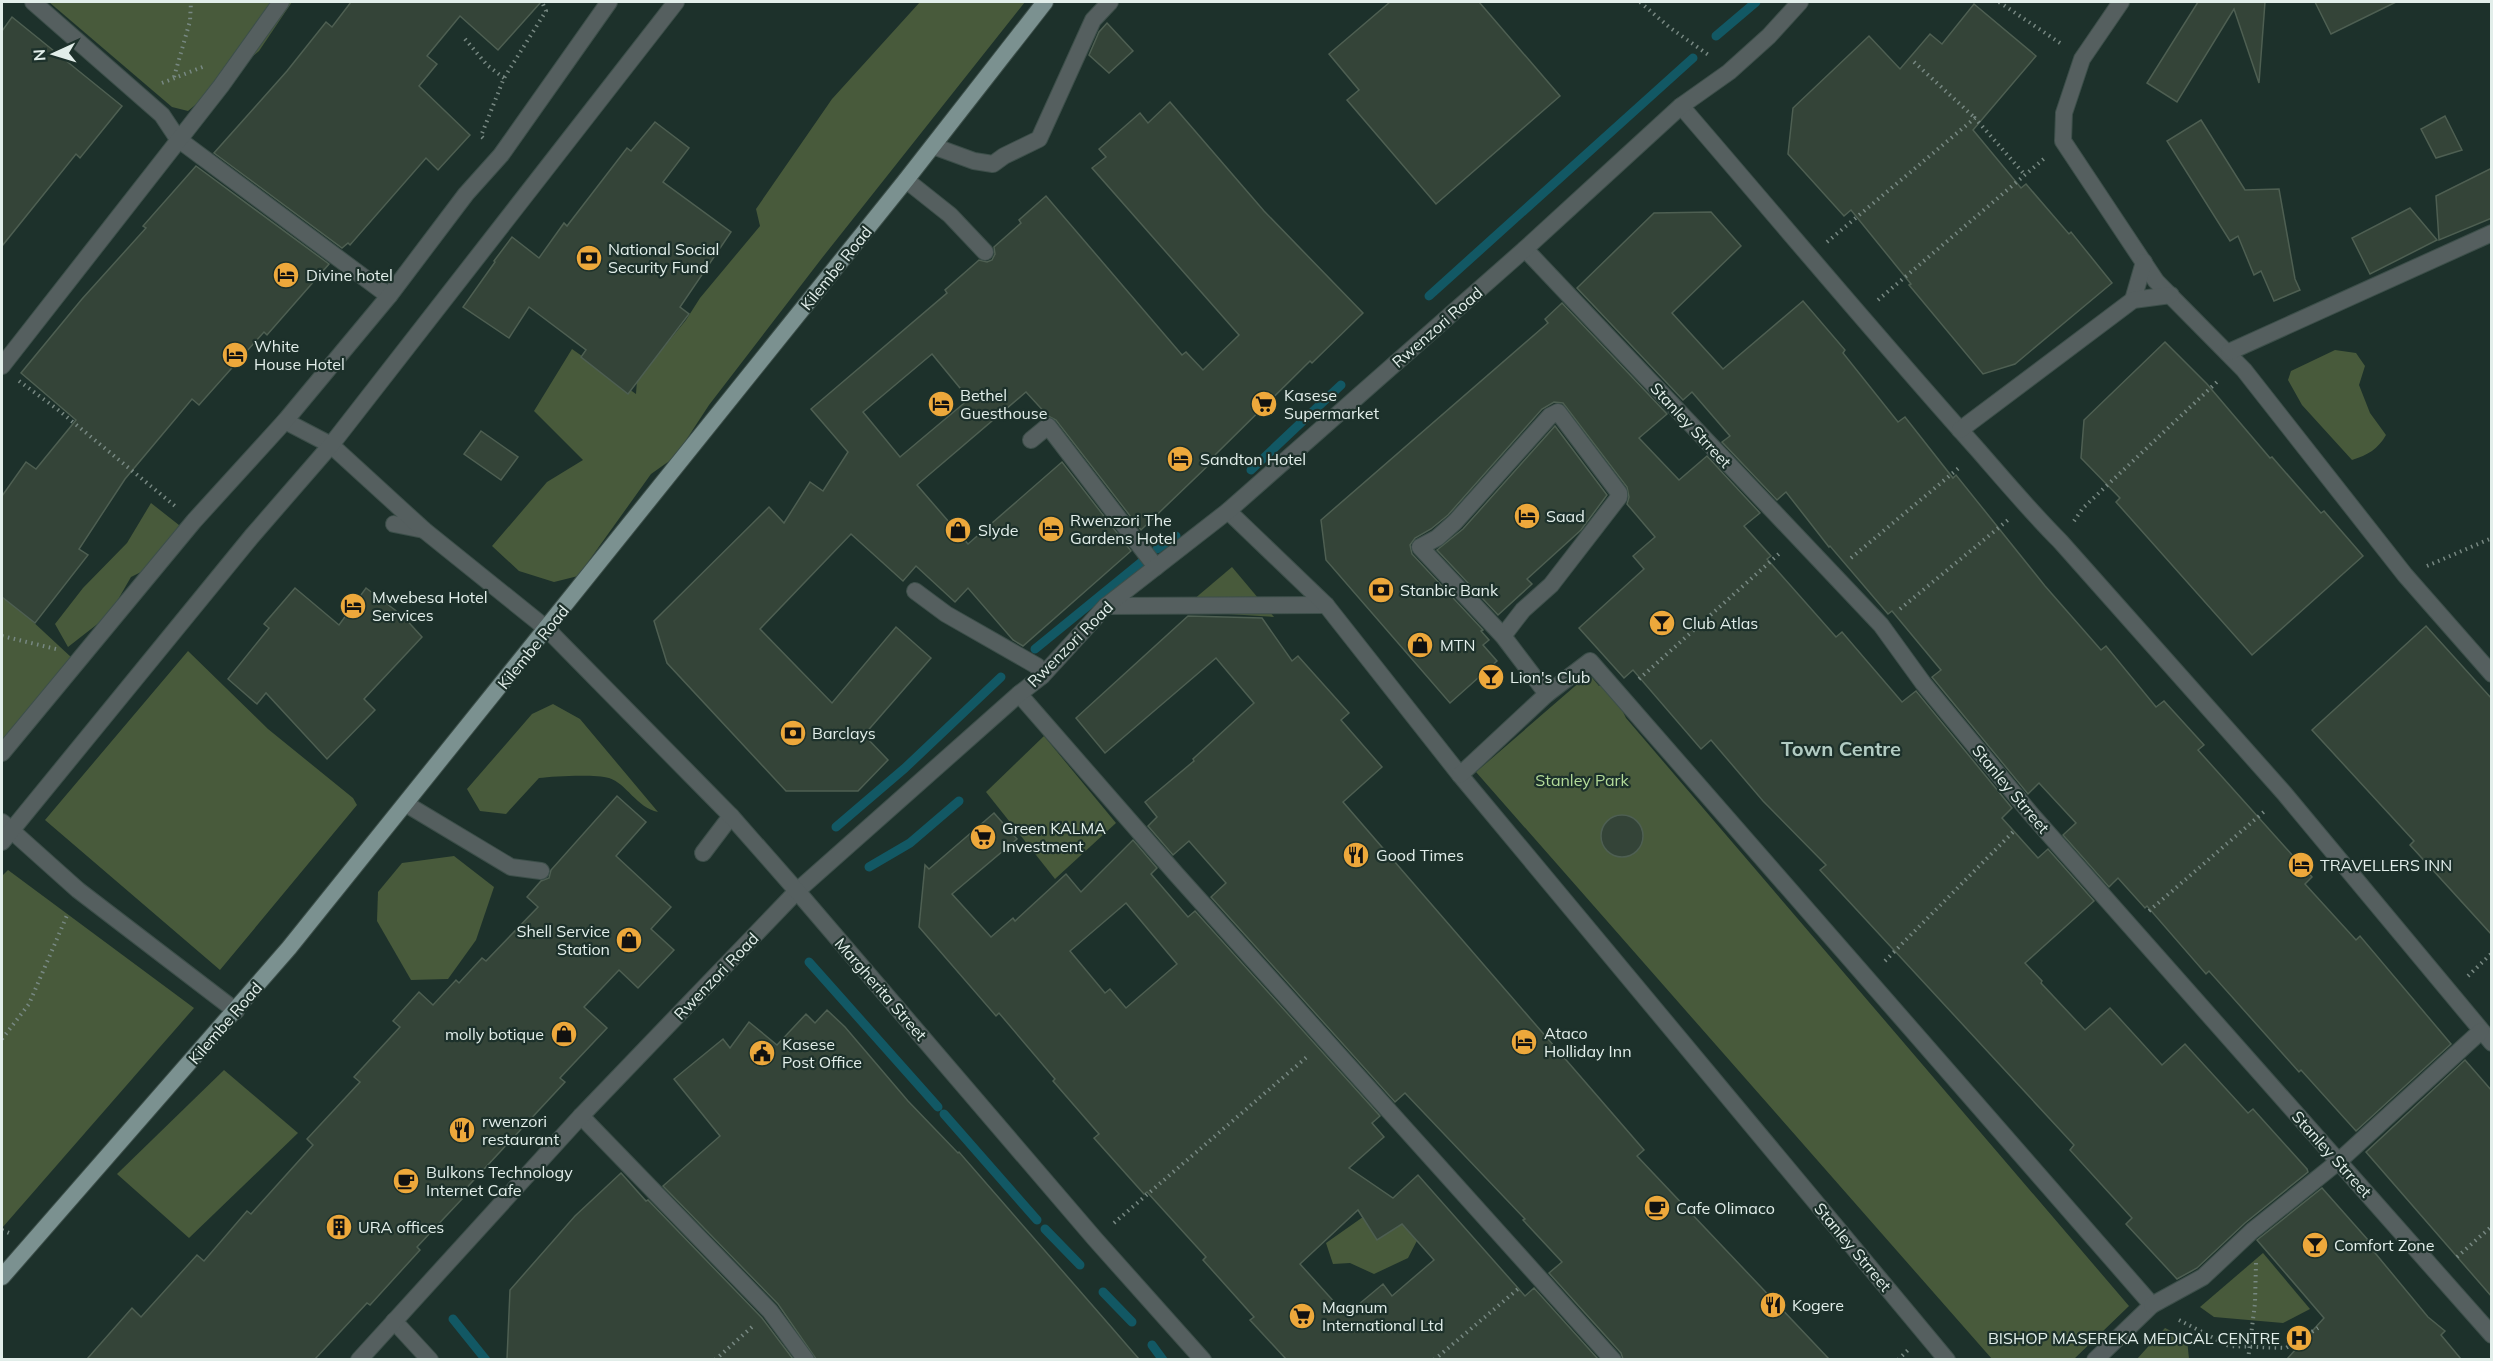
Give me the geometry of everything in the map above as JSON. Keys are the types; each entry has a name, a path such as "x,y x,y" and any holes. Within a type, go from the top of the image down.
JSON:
{"main road":[{"name":"Kilembe Road","path":"2,1276 236,1011 406,804 906,180 1045,2"}],"street":[{"path":"33,2 162,115 178,139 389,296"},
{"path":"6,370 178,139 221,86 281,2"},
{"path":"2,753 194,521 285,422 389,296 466,194 501,155 609,2"},
{"path":"236,1011 5,831 331,445 676,2"},
{"path":"933,146 974,161 993,164 1039,139 1093,20 1110,2"},
{"name":"Rwenzori Road","path":"359,1359 581,1116 797,891 1042,676 1106,606 1228,510 1525,249 1681,106 1729,72 1769,36 1800,2"},
{"path":"2121,2 2082,59 2064,113 2063,141 2156,281 2229,352 2405,576 2492,674"},
{"path":"1681,106 1808,253 1859,316 2024,505 2060,542 2284,793 2486,1037 2252,1231 2203,1277 2152,1305 2095,1359"},
{"path":"906,180 950,215 985,252"},
{"path":"2229,352 2492,233"},
{"name":"Stanley Strreet","path":"1525,249 1881,625 1923,682 2031,814 2492,1335"},
{"path":"2133,300 2144,262"},
{"path":"1960,430 2133,300 2171,295"},
{"path":"1503,636 1523,610 1551,585 1619,497 1617,488 1558,412 1550,416 1455,522 1437,538 1420,547 1503,636 1547,694"},
{"name":"Margherita Street","path":"285,422 331,445 424,530 547,629 731,816 1095,1239 1203,1359"},
{"path":"1031,440 1048,426 1156,567"},
{"name":"Stanley Strreet","path":"1228,510 1326,605 1460,775 1947,1359"},
{"path":"394,524 424,530"},
{"path":"915,591 946,614 1037,666 1042,676"},
{"path":"1106,606 1326,605"},
{"path":"1460,775 1547,694 1590,661 2152,1305"},
{"path":"1019,694 1326,1041 1613,1359"},
{"path":"406,804 511,867 541,870"},
{"path":"703,853 731,816"},
{"path":"581,1116 770,1311 806,1359"},
{"path":"394,1321 430,1359"}],"path":[{"path":"174,78 190,21 191,2"},
{"path":"501,155 481,136 504,78 546,11 542,2"},
{"path":"1640,2 1729,72"},
{"path":"2000,2 2082,59"},
{"path":"465,39 487,65 504,78"},
{"path":"1914,62 1975,118 2025,175"},
{"path":"136,93 213,63"},
{"path":"1808,253 1833,238 1975,118"},
{"path":"1859,316 2063,141"},
{"path":"6,370 194,521"},
{"path":"2060,542 2083,508 2222,377 2244,370"},
{"path":"1832,574 1979,451"},
{"path":"1881,625 2024,505"},
{"path":"1620,695 1797,537"},
{"path":"2405,576 2492,538"},
{"path":"2,636 83,655"},
{"path":"2130,927 2284,793"},
{"path":"1867,979 2031,814"},
{"path":"2,1039 29,1004 78,890"},
{"path":"2451,994 2492,953"},
{"path":"1095,1239 1326,1041"},
{"path":"2439,1274 2492,1226"},
{"path":"2248,1359 2251,1347 2256,1260 2252,1231"},
{"path":"1434,1359 1537,1273"},
{"path":"2152,1305 2229,1346 2286,1348 2318,1328"},
{"path":"715,1359 770,1311"}],"green space":[{"path":"49,2 292,2 259,51 188,111 172,107"},
{"path":"920,2 1025,2 822,258 709,405 675,457 651,474 578,576 554,582 519,571 492,546 547,482 583,460 534,411 572,349 636,394 637,380 686,320 700,298 760,226 756,209 832,99"},
{"path":"2335,350 2356,353 2365,366 2359,385 2370,413 2386,435 2372,451 2352,460 2302,405 2288,380 2291,371"},
{"path":"151,503 184,529 175,555 131,577 109,615 68,647 55,624 83,588 127,543"},
{"path":"1232,567 1274,617 1180,611"},
{"path":"2,593 72,658 2,742"},
{"path":"188,651 268,729 353,798 357,805 220,970 45,820"},
{"name":"Stanley Park","path":"1589,674 1599,686 1609,684 1626,718 2129,1306 2074,1359 1992,1359 1476,772"},
{"path":"553,704 580,719 658,812 644,806 621,785 609,778 585,776 539,778 506,814 480,811 467,789 532,714"},
{"path":"1044,736 1116,823 1055,879 986,792"},
{"path":"454,856 494,887 476,940 448,979 411,980 377,921 378,892 402,863"},
{"path":"8,870 194,1008 2,1228 2,876"},
{"path":"224,1070 298,1133 189,1238 117,1174"},
{"path":"1380,1205 1421,1233 1408,1258 1374,1274 1350,1263 1333,1264 1326,1243"},
{"path":"2263,1253 2310,1309 2283,1323 2214,1317 2200,1307"},
{"path":"2165,1328 2187,1339 2189,1359 2137,1359"}],"building":[{"path":"351,2 541,2 498,50 460,16 427,56 437,64 419,86 470,135 438,170 426,158 350,245 348,243 342,248 214,153 287,71 326,22 332,27"},
{"path":"1390,2 1479,2 1560,96 1436,204 1347,100 1359,90 1329,54"},
{"path":"2198,2 2265,2 2259,83 2234,9 2177,102 2147,83"},
{"path":"2315,2 2396,2 2331,34"},
{"path":"1974,4 2036,56 1973,130 2021,188 2026,184 2069,234 2071,232 2112,283 2015,364 1983,374 1909,285 1911,284 1851,210 1844,216 1788,154 1793,108 1869,36 1900,69 1930,34 1942,44"},
{"path":"12,17 122,106 80,158 76,154 2,246 2,31"},
{"path":"1107,23 1133,51 1109,73 1089,55 1099,32"},
{"path":"1170,102 1264,211 1363,313 1312,363 1310,361 1215,455 1217,457 1141,530 1056,420 1048,416 1026,392 917,485 968,544 1062,462 1131,551 1023,646 1013,640 968,588 955,602 916,566 903,581 851,534 760,629 832,703 896,627 931,658 864,735 888,760 858,791 786,791 667,663 654,621 769,507 784,523 810,482 823,491 848,452 811,409 947,293 945,290 979,260 987,262 992,260 995,254 994,247 1046,196 1182,355 1186,352 1203,370 1239,335 1092,168 1106,157 1099,149 1140,113 1148,123","holes":["932,354 969,399 900,457 863,412"]},
{"path":"2445,116 2462,150 2436,158 2421,129"},
{"path":"2201,120 2245,190 2279,189 2295,279 2300,290 2274,301 2261,271 2254,275 2238,236 2230,241 2167,141"},
{"path":"655,122 689,148 663,182 731,232 680,307 689,314 628,394 581,357 586,350 529,307 509,338 463,307 512,237 539,258 564,223 567,226 627,148 631,151"},
{"path":"196,166 329,264 267,335 264,332 199,405 192,399 125,479 79,549 88,555 35,623 2,597 2,496 26,462 36,469 76,420 21,373 82,299 146,228 143,226"},
{"path":"2492,168 2492,218 2439,240 2436,196"},
{"path":"2410,208 2437,240 2370,274 2352,238"},
{"path":"1711,212 1741,246 1672,313 1723,369 1803,301 1845,350 1843,353 1898,422 1905,417 1953,478 1956,475 2045,586 2101,650 2106,646 2156,707 2164,701 2204,745 2198,750 2312,877 2305,884 2356,940 2360,936 2451,1044 2356,1131 2301,1070 2299,1072 2209,971 2206,974 2147,906 2145,908 2118,878 2109,887 2063,835 2076,823 2039,783 2028,794 1932,677 1941,670 1892,611 1888,614 1829,547 1786,492 1777,500 1722,442 1730,436 1692,392 1683,400 1577,288 1654,213"},
{"path":"1562,303 1667,414 1639,438 1679,480 1707,456 1760,513 1744,526 1771,556 1767,559 1836,637 1842,632 1902,702 1916,691 2012,808 2002,818 2038,858 2048,849 2094,901 2025,963 2042,981 2041,983 2085,1030 2110,1008 2162,1065 2185,1044 2248,1113 2253,1109 2307,1169 2308,1172 2245,1223 2197,1268 2177,1279 2126,1224 2132,1218 2070,1150 2074,1145 1820,870 1826,865 1763,801 1711,740 1701,749 1633,670 1624,678 1579,628 1644,569 1633,556 1655,537 1627,504 1629,497 1627,487 1563,403 1554,402 1542,409 1448,515 1415,538 1410,545 1412,554 1483,630 1481,631 1489,640 1483,645 1497,661 1450,703 1326,560 1321,520 1548,323 1545,319"},
{"path":"2165,342 2207,384 2270,458 2272,457 2321,513 2324,511 2363,556 2252,655 2116,502 2120,498 2081,458 2084,420"},
{"path":"1555,426 1607,495 1581,530 1527,579 1532,584 1498,615 1437,550 1463,529"},
{"path":"481,431 518,457 501,480 464,454"},
{"path":"295,588 339,625 366,588 403,616 422,637 364,699 375,710 327,759 266,693 257,704 228,679 269,628 264,624"},
{"path":"1188,616 1262,618 1292,661 1298,656 1349,713 1341,720 1382,767 1343,802 1644,1150 1637,1156 1829,1359 1623,1359 1621,1353 1549,1273 1562,1262 1523,1220 1525,1219 1405,1093 1395,1102 1211,897 1226,883 1189,841 1173,855 1148,826 1157,817 1145,802 1194,761 1193,759 1254,703 1216,658 1105,753 1076,718"},
{"path":"2426,626 2492,699 2492,935 2410,845 2414,841 2312,730"},
{"path":"617,796 646,822 616,856 671,907 651,929 674,950 638,988 619,970 584,1007 607,1028 560,1078 565,1082 459,1196 462,1199 417,1247 420,1250 370,1305 367,1303 315,1359 87,1359 132,1308 141,1317 197,1255 204,1261 247,1211 251,1214 313,1145 307,1139 360,1082 354,1077 400,1027 393,1021 419,992 433,1005 456,980 459,983 482,958 486,961 538,907 527,897 541,881 549,878 551,870"},
{"path":"994,813 1017,839 952,894 991,937 1013,918 1015,921 1066,874 1081,892 1133,840 1157,868 1151,874 1188,917 1195,911 1380,1116 1372,1123 1384,1137 1349,1168 1393,1198 1418,1175 1525,1296 1534,1288 1598,1359 1286,1359 1250,1320 1254,1317 1203,1260 1206,1257 1147,1192 1144,1194 1094,1138 1099,1134 999,1013 996,1016 919,927 925,865 929,869","holes":["1126,903 1177,964 1126,1008 1110,989 1105,993 1070,951","1358,1210 1377,1240 1402,1224 1434,1260 1392,1296 1383,1284 1346,1315 1300,1264"]},
{"path":"1622,815 1637,821 1643,836 1637,851 1622,857 1607,851 1601,836 1607,821"},
{"path":"827,1010 845,1027 908,1101 959,1152 1139,1359 816,1359 778,1304 663,1186 720,1136 674,1079 723,1039 730,1048 749,1022 777,1045 806,1014 815,1023"},
{"path":"2465,1060 2492,1091 2492,1297 2366,1152"},
{"path":"621,1173 762,1318 793,1359 507,1359 510,1290 575,1216"},
{"path":"2322,1188 2368,1240 2366,1242 2428,1317 2445,1331 2441,1335 2461,1359 2287,1359 2324,1318 2257,1240"}],"waterway":[{"path":"1716,36 1756,2"},
{"path":"1429,296 1693,58"},
{"path":"1251,470 1341,385"},
{"path":"1157,549 1176,536"},
{"path":"1035,649 1144,560"},
{"path":"836,827 905,768 1001,677"},
{"path":"869,867 910,843 959,801"},
{"path":"809,962 938,1107"},
{"path":"944,1114 1037,1220"},
{"path":"1045,1229 1080,1265"},
{"path":"1103,1292 1132,1322"},
{"path":"453,1319 486,1360"},
{"path":"1152,1345 1163,1360"}],"place":[{"name":"National Social Security Fund","path":"589,258"},
{"name":"Divine hotel","path":"286,275"},
{"name":"White House Hotel","path":"235,355"},
{"name":"Bethel Guesthouse","path":"941,404"},
{"name":"Kasese Supermarket","path":"1264,404"},
{"name":"Sandton Hotel","path":"1180,459"},
{"name":"Saad","path":"1527,516"},
{"name":"Rwenzori The Gardens Hotel","path":"1051,529"},
{"name":"Slyde","path":"958,530"},
{"name":"Stanbic Bank","path":"1381,590"},
{"name":"Mwebesa Hotel Services","path":"353,606"},
{"name":"Club Atlas","path":"1662,623"},
{"name":"MTN","path":"1420,645"},
{"name":"Lion's Club","path":"1491,677"},
{"name":"Barclays","path":"793,733"},
{"name":"Green KALMA Investment","path":"983,837"},
{"name":"Good Times","path":"1356,855"},
{"name":"TRAVELLERS INN","path":"2301,865"},
{"name":"Shell Service Station","path":"629,940"},
{"name":"molly botique","path":"564,1034"},
{"name":"Ataco Holliday Inn","path":"1524,1042"},
{"name":"Kasese Post Office","path":"762,1053"},
{"name":"rwenzori restaurant","path":"462,1130"},
{"name":"Bulkons Technology Internet Cafe","path":"406,1181"},
{"name":"Cafe Olimaco","path":"1657,1208"},
{"name":"URA offices","path":"339,1227"},
{"name":"Comfort Zone","path":"2315,1245"},
{"name":"Kogere","path":"1773,1305"},
{"name":"Magnum International Ltd","path":"1302,1316"},
{"name":"BISHOP MASEREKA MEDICAL CENTRE","path":"2299,1338"}],"district":[{"name":"Town Centre","path":"1841,749"}]}
